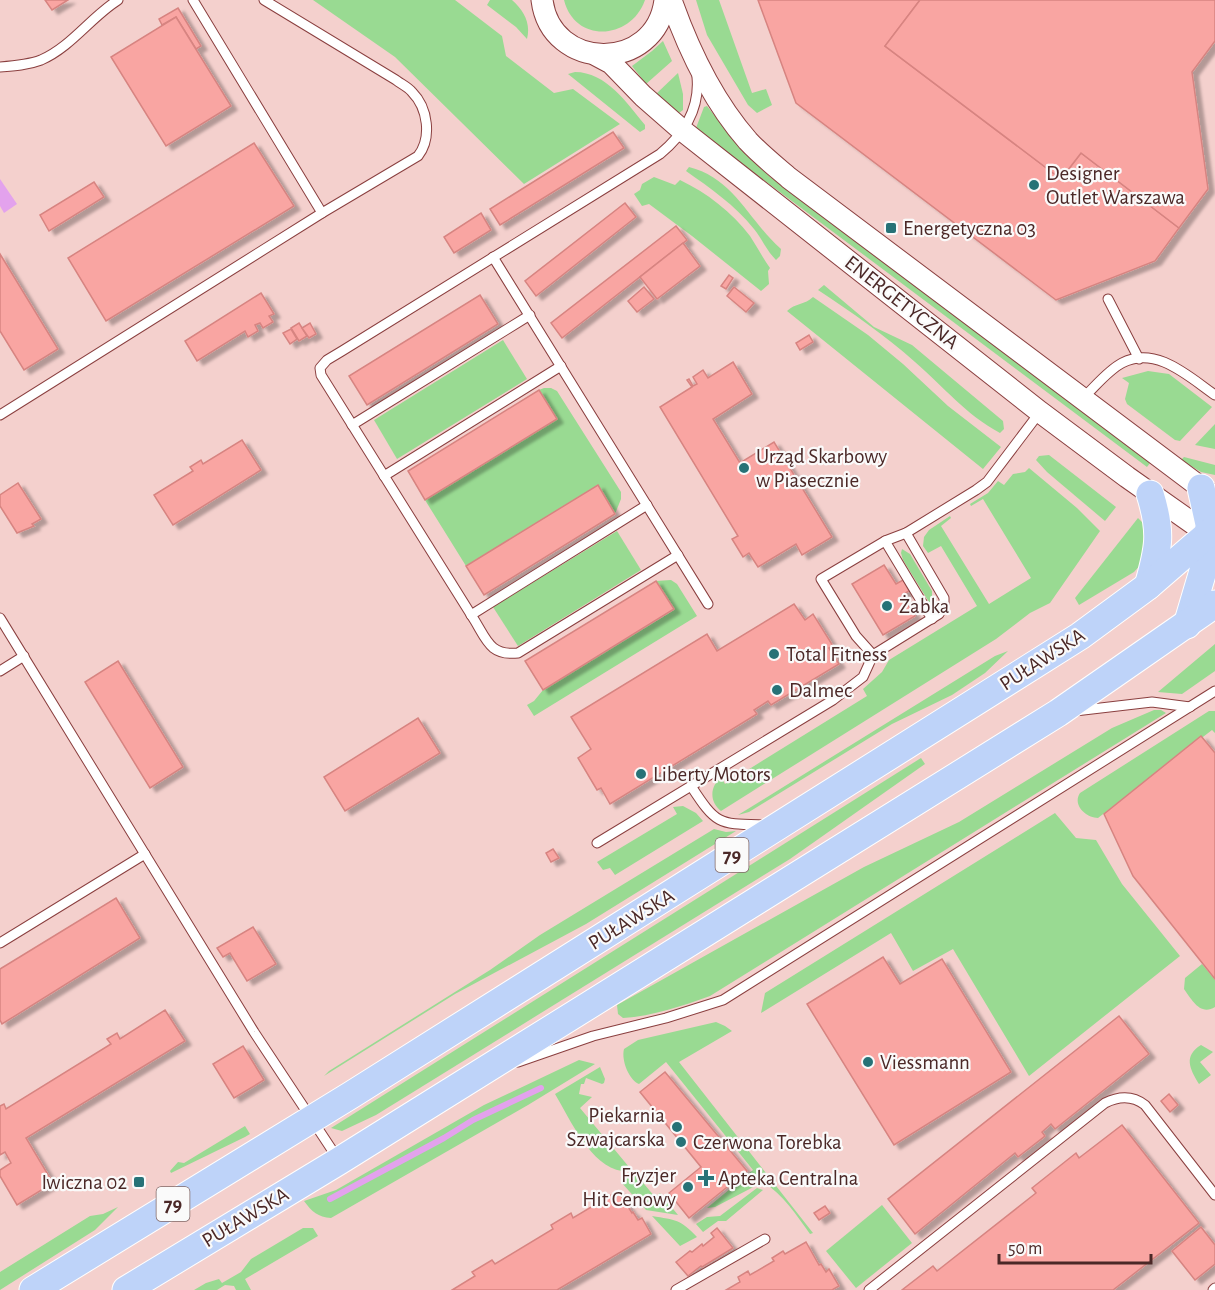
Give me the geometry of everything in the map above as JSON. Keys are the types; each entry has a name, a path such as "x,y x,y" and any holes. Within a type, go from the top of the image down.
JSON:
{"main road":[{"path":"1187,625 1213,534 1209,524 1208,493"},
{"path":"1148,586 1159,538 1150,494"},
{"name":"PUŁAWSKA","path":"33,1290 313,1118 1070,642 1113,613 1213,534"},
{"name":"PUŁAWSKA","path":"126,1290 339,1161 1058,713 1215,604"}],"street":[{"name":"ENERGETYCZNA","path":"596,55 611,55 639,44 658,22 665,0"},
{"name":"ENERGETYCZNA","path":"671,0 696,62 721,106 749,141 782,171 1208,493"},
{"name":"ENERGETYCZNA","path":"538,3 548,22 568,44 611,63 643,96 683,131 1040,412 1150,494 1213,534"}],"lane":[{"path":"0,67 20,66 54,54 105,8 118,0"},
{"path":"192,0 322,213"},
{"path":"2,410 418,156 425,147 427,133 424,113 413,93 396,80 264,0"},
{"path":"678,555 518,653 501,654 492,648 471,615 321,375 320,368 660,154 683,131 692,114 697,97 696,62"},
{"path":"493,257 708,604"},
{"path":"1108,299 1139,359"},
{"path":"352,425 530,315"},
{"path":"1083,398 1123,363 1139,359 1158,359 1171,364 1215,395"},
{"path":"384,476 561,366"},
{"path":"873,655 856,636 821,579 885,541 906,533 987,482 1040,412"},
{"path":"471,615 647,505"},
{"path":"597,843 833,700 862,677 873,655 939,614 944,598 906,533"},
{"path":"885,541 932,619"},
{"path":"0,618 254,1032 313,1118 339,1161"},
{"path":"0,671 24,657"},
{"path":"468,1080 593,1035 666,1018 723,1000 1215,691"},
{"path":"1058,713 1152,702 1190,706"},
{"path":"691,786 705,808 717,820 731,824 779,825"},
{"path":"0,943 145,854"},
{"path":"869,1290 1105,1103 1121,1097 1139,1101 1145,1105 1215,1195"},
{"path":"676,1290 765,1239"}],"green space":[{"path":"313,0 455,0 502,36 506,56 554,93 573,89 620,124 524,184 395,57"},
{"path":"490,0 512,0 516,4 527,23 527,39 516,27 487,5"},
{"path":"564,0 645,0 638,13 628,23 603,32 591,30 579,24 570,14"},
{"path":"696,0 719,0 752,93 766,89 772,105 757,113 748,105 707,35"},
{"path":"663,41 672,61 646,84 632,66"},
{"path":"575,72 596,77 615,90 645,125 645,129 640,132 568,74"},
{"path":"678,73 683,94 683,110 679,113 656,94"},
{"path":"707,106 741,149 769,176 1150,463 1147,467 697,130 704,107"},
{"path":"689,167 705,173 729,190 781,249 780,256 776,260 747,220 722,197 686,171"},
{"path":"654,177 675,185 680,180 700,191 727,211 750,236 770,268 768,271 769,284 761,291 649,204 642,206 634,194 640,190 642,184"},
{"path":"824,285 874,327 912,345 1003,421 1004,429 1000,433 987,426 892,342 818,290"},
{"path":"813,297 868,335 948,406 1001,447 983,469 787,311"},
{"path":"503,340 527,379 397,459 374,420"},
{"path":"1148,371 1169,374 1212,407 1180,441 1175,440 1127,404 1125,399 1129,383 1122,378"},
{"path":"544,388 557,391 621,492 621,499 615,514 598,485 466,566 425,500 557,419 539,390"},
{"path":"1215,424 1215,449 1195,445"},
{"path":"1049,455 1116,507 1105,521 1036,460 1039,456"},
{"path":"1184,457 1215,465 1215,475 1201,472 1181,460"},
{"path":"1029,468 1077,508 1100,531 1050,603 1030,613 996,639 721,811 714,803 712,794 721,777 725,784 867,696 863,689 882,672 889,660 977,606 941,546 928,553 923,546 924,537 929,530 950,516 951,518 941,526 989,604 1031,578 983,499 971,506 970,504 988,493 998,481 1004,485 1013,474 1025,472"},
{"path":"1138,518 1146,526 1145,560 1134,572 1079,605 1075,598"},
{"path":"617,531 641,570 518,646 493,607"},
{"path":"902,549 910,554 932,591 932,607 903,560"},
{"path":"671,580 677,584 697,616 534,716 527,705 534,701 543,690 674,610 656,581"},
{"path":"1215,644 1215,671 1182,694 1158,692"},
{"path":"1008,651 985,673 952,695 892,724 749,812 738,815 995,656"},
{"path":"1154,710 1166,713 710,996 645,1015 623,1018 618,1014 617,1005 864,867 959,822 1112,728"},
{"path":"1209,711 1215,711 1215,733 1212,730 1098,818 1089,816 1082,810 1078,802 1080,793"},
{"path":"921,758 925,764 790,859 376,1115 342,1131 331,1128"},
{"path":"683,806 696,813 703,821 615,875 610,868 603,870 597,862 677,814 673,807"},
{"path":"1055,813 1076,838 1096,840 1122,884 1180,956 1029,1076 953,949 913,971 891,933 761,1013 765,993"},
{"path":"714,829 726,832 736,831 586,924 455,994 324,1076 490,970 540,935"},
{"path":"1202,964 1215,980 1215,1007 1205,1010 1193,1002 1184,989 1185,978"},
{"path":"716,1022 732,1031 679,1062 813,1233 810,1234 783,1199 763,1182 715,1207 707,1208 753,1170 666,1062 639,1084 635,1082 627,1069 624,1049 638,1040"},
{"path":"1201,1045 1213,1052 1200,1062 1211,1075 1199,1084 1191,1068 1190,1058 1195,1049"},
{"path":"579,1060 595,1064 331,1218 316,1213 304,1201 336,1190 484,1105"},
{"path":"600,1067 605,1079 604,1083 586,1078 584,1084 581,1084 579,1094 592,1097 580,1108 629,1167 622,1171 611,1168 591,1151 555,1094"},
{"path":"245,1126 250,1134 171,1173 170,1171 178,1162 184,1163"},
{"path":"634,1172 655,1197 660,1193 678,1215 646,1210 621,1182"},
{"path":"757,1188 763,1190 726,1221 718,1221 703,1232 696,1224 707,1217 720,1216"},
{"path":"882,1205 912,1243 856,1288 826,1251"},
{"path":"118,1207 95,1230 0,1290 0,1272 90,1216 103,1214"},
{"path":"652,1216 677,1221 697,1237 680,1246"},
{"path":"303,1228 313,1228 318,1236 245,1279 251,1290 236,1290 234,1286 225,1285 217,1290 194,1290 219,1279 222,1283 241,1272 251,1259"}],"shaded area":[{"path":"0,179 17,204 4,213 0,206"}],"building":[{"path":"45,0 68,0 52,10"},
{"path":"758,0 920,0 885,46 1061,179 1081,153 1179,228 1155,261 1056,300 796,103"},
{"path":"920,0 1215,0 1215,41 1192,72 1208,189 1179,228 1081,153 1061,179 885,46"},
{"path":"178,8 201,46 196,49 176,17 162,25 159,19"},
{"path":"176,17 231,106 166,146 111,57"},
{"path":"613,132 624,148 500,225 490,209"},
{"path":"254,143 294,206 106,321 68,258"},
{"path":"94,182 104,197 49,231 40,215"},
{"path":"625,203 636,217 536,296 525,281"},
{"path":"481,213 491,230 454,253 444,237"},
{"path":"676,226 687,240 562,338 551,323"},
{"path":"683,243 700,266 657,299 640,277"},
{"path":"0,254 58,349 24,370 0,331"},
{"path":"729,275 733,278 726,289 721,286"},
{"path":"644,287 654,299 637,312 628,301"},
{"path":"734,287 754,303 746,312 727,296"},
{"path":"261,293 274,314 269,316 273,322 263,328 260,323 255,325 258,331 248,337 245,331 197,361 185,341"},
{"path":"480,295 498,324 367,405 349,376"},
{"path":"299,323 307,336 299,341 291,328"},
{"path":"310,323 316,334 309,338 302,328"},
{"path":"291,329 297,339 290,344 283,333"},
{"path":"809,335 813,342 800,350 796,343"},
{"name":"Urząd Skarbowy w Piasecznie","path":"733,362 752,394 713,419 740,463 774,442 832,537 802,555 796,544 758,567 749,553 743,557 732,539 738,536 660,407 692,387 687,380 689,379 693,386 697,384 693,377 703,370 708,378"},
{"path":"539,390 557,419 425,500 408,471"},
{"path":"242,440 261,470 173,525 154,495 193,471 190,467 201,460 203,464"},
{"path":"18,483 41,519 32,524 34,526 17,533 0,506 0,495"},
{"path":"598,485 615,514 484,595 466,566"},
{"name":"Żabka","path":"884,565 896,584 903,580 909,591 902,595 915,616 883,635 852,584"},
{"path":"656,581 674,609 543,690 525,661"},
{"path":"794,604 805,620 813,614 833,646 829,648 839,664 771,705 768,701 754,710 757,714 610,804 601,788 597,790 578,758 591,749 571,717 707,634 717,651"},
{"path":"118,661 183,767 150,788 85,682"},
{"path":"418,718 440,753 345,811 324,777"},
{"path":"1201,736 1215,753 1215,979 1133,876 1104,814"},
{"path":"553,849 559,858 551,862 546,853"},
{"path":"116,898 140,938 2,1024 0,1020 0,969"},
{"path":"253,927 276,964 247,981 230,953 223,957 217,948"},
{"path":"883,957 900,984 942,959 1011,1072 894,1145 807,1004"},
{"path":"165,1010 185,1041 26,1138 53,1183 17,1205 0,1176 0,1170 11,1163 5,1152 0,1155 0,1106 4,1104 6,1109 111,1044 107,1039 117,1033 120,1039"},
{"path":"1119,1016 1149,1054 1055,1129 1051,1124 1042,1132 1045,1136 1018,1157 1015,1153 915,1234 888,1199"},
{"path":"243,1046 264,1080 234,1098 213,1064"},
{"path":"665,1072 747,1171 689,1218 669,1193 701,1167 640,1092"},
{"path":"1169,1094 1178,1105 1170,1112 1161,1101"},
{"path":"1122,1125 1199,1223 1113,1290 902,1290 933,1266 937,1271 1036,1193 1032,1188 1076,1153 1079,1158"},
{"path":"618,1191 638,1220 642,1218 651,1234 557,1290 452,1290 475,1276 472,1272 492,1260 495,1264 553,1229 551,1225 571,1213 573,1218"},
{"path":"825,1206 830,1213 819,1220 814,1213"},
{"path":"1201,1227 1215,1245 1215,1264 1195,1280 1172,1251"},
{"path":"717,1228 733,1248 688,1276 676,1262 714,1237 711,1233"},
{"path":"806,1242 819,1265 821,1264 826,1272 829,1269 839,1286 832,1290 726,1290 740,1282 738,1277 748,1271 750,1275 774,1261 772,1258 783,1251 785,1254"}],"waterway":[{"path":"330,1199 473,1120 541,1088"}],"place":[{"name":"Designer Outlet Warszawa","path":"1034,185"},
{"name":"Energetyczna 03","path":"891,228"},
{"name":"Urząd Skarbowy w Piasecznie","path":"744,468"},
{"name":"Żabka","path":"887,606"},
{"name":"Total Fitness","path":"774,654"},
{"name":"Dalmec","path":"777,690"},
{"name":"Liberty Motors","path":"641,774"},
{"name":"Viessmann","path":"868,1062"},
{"name":"Piekarnia Szwajcarska","path":"677,1127"},
{"name":"Czerwona Torebka","path":"681,1142"},
{"name":"Apteka Centralna","path":"706,1178"},
{"name":"Iwiczna 02","path":"139,1182"},
{"name":"Fryzjer Hit Cenowy","path":"688,1187"}]}
